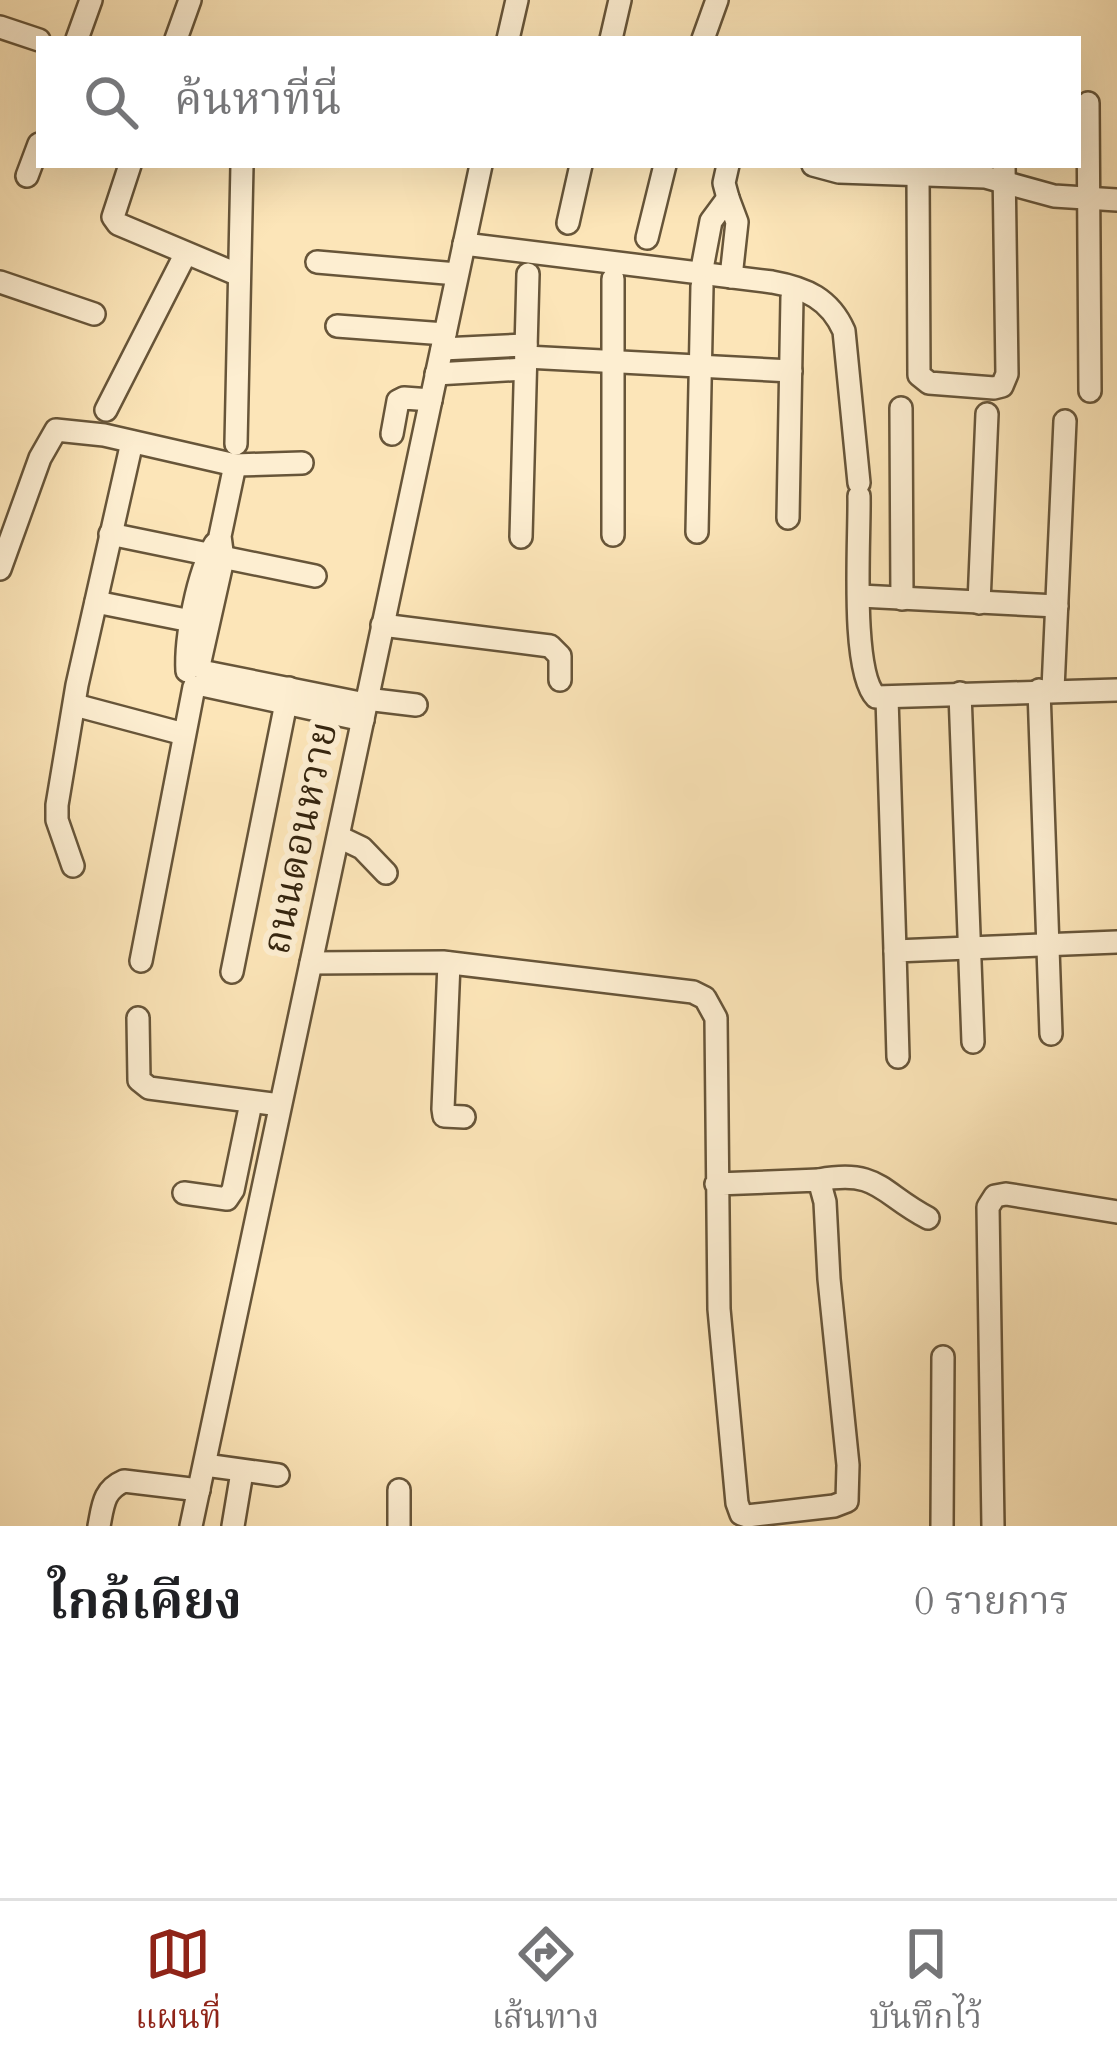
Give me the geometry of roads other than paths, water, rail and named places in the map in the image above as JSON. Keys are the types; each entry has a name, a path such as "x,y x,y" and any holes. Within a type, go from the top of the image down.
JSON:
{"street":[{"path":"78,36 91,0"},
{"path":"177,36 190,0"},
{"path":"509,36 517,0"},
{"path":"612,36 620,0"},
{"path":"704,36 716,0"},
{"path":"0,27 36,39"},
{"path":"1088,103 1090,392"},
{"path":"27,176 36,152"},
{"path":"129,168 113,217 118,224 239,275"},
{"path":"141,961 197,676 200,622 236,454 242,168"},
{"name":"ถนนดอนหวาย","path":"191,1526 481,168"},
{"path":"568,223 580,168"},
{"path":"647,238 663,168"},
{"path":"727,168 724,183 737,222 730,277"},
{"path":"824,168 918,175 1004,174 1054,196 1117,200"},
{"path":"918,175 919,375 929,383 994,388 1006,381 1004,174"},
{"path":"697,532 702,280 711,221 728,197"},
{"path":"464,244 702,280 730,277 796,286 826,303 839,319 847,354 859,489 862,673 870,692 887,698 1117,690"},
{"path":"106,410 185,255"},
{"path":"317,262 457,274"},
{"path":"521,537 528,274"},
{"path":"613,279 613,535"},
{"path":"0,282 94,314"},
{"path":"788,518 792,296"},
{"path":"337,326 525,357 791,371"},
{"path":"436,374 525,357"},
{"path":"392,434 398,401 430,400"},
{"path":"902,408 902,599"},
{"path":"979,603 987,414"},
{"path":"1051,1034 1046,944 1046,690 1057,606 1065,421"},
{"path":"0,569 40,458 56,430 302,463"},
{"path":"73,866 57,820 75,705 132,442"},
{"path":"110,534 217,550 316,576"},
{"path":"860,596 1057,606"},
{"path":"96,602 200,622"},
{"path":"382,625 550,646 560,656 560,680"},
{"path":"197,676 365,708 416,705"},
{"path":"960,693 973,1042"},
{"path":"232,972 287,696"},
{"path":"887,698 898,1057"},
{"path":"75,705 184,734"},
{"path":"339,838 362,848 386,873"},
{"path":"895,951 1117,942"},
{"path":"311,963 449,963 568,974 693,992 705,998 716,1018 719,1309 737,1503 747,1516 834,1507 847,1501 849,1492 826,1202 819,1180"},
{"path":"449,963 443,1108 444,1115 464,1118"},
{"path":"138,1018 139,1079 149,1088 280,1106"},
{"path":"184,1193 227,1199 233,1190 251,1102"},
{"path":"716,1184 860,1176 877,1182 907,1208 928,1218"},
{"path":"994,1526 988,1207 995,1196 1006,1194 1117,1212"},
{"path":"942,1526 943,1357"},
{"path":"205,1465 278,1475"},
{"path":"233,1526 242,1472"},
{"path":"99,1526 105,1496 124,1481 199,1490"},
{"path":"399,1490 399,1526"}]}
